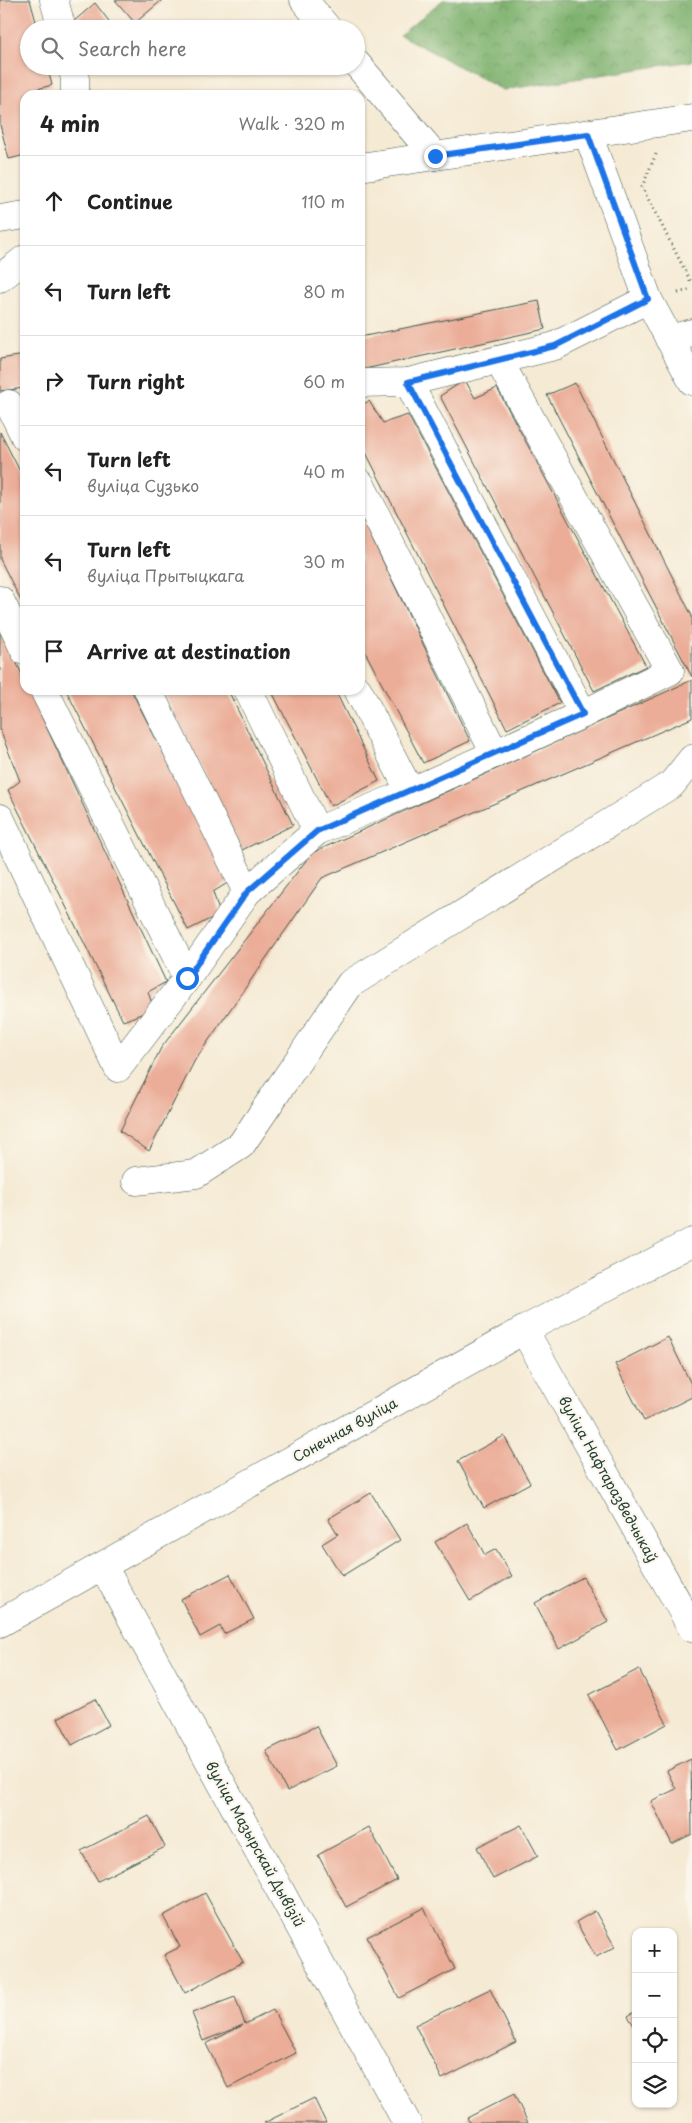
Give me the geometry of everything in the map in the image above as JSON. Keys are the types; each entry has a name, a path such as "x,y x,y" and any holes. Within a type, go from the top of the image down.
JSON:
{"street":[{"path":"54,0 60,20"},
{"path":"304,0 321,20"},
{"path":"365,73 435,156"},
{"path":"74,75 75,90"},
{"path":"365,165 692,118"},
{"path":"588,134 648,299 681,336 692,381"},
{"path":"0,219 20,216"},
{"path":"0,278 20,263"},
{"path":"365,382 408,382 555,346 648,299"},
{"path":"0,818 118,1068 187,978 247,892 317,831 495,754 583,714 670,671 499,361"},
{"path":"408,382 583,714"},
{"path":"11,404 20,425"},
{"path":"365,493 495,754"},
{"path":"0,600 20,641"},
{"path":"46,695 187,978"},
{"path":"150,695 247,892"},
{"path":"250,695 317,831"},
{"path":"361,695 410,792"},
{"path":"136,1181 196,1174 242,1145 350,984 672,784 692,759"},
{"name":"Сонечная вуліца","path":"0,1623 524,1330 692,1242"},
{"name":"вуліца Нафтаразведчыкаў","path":"524,1330 692,1628"},
{"name":"вуліца Мазырскай Дывізій","path":"103,1566 407,2123"}],"path":[{"path":"660,150 653,156 642,187 692,284"}],"green space":[{"path":"443,0 692,0 692,61 503,90 400,35"}],"building":[{"path":"0,0 30,0 36,20 20,20 20,75 49,75 52,85 34,90 20,90 20,156 9,159 0,125"},
{"path":"115,0 162,0 139,20 132,20"},
{"path":"95,3 108,20 75,20"},
{"path":"539,301 545,329 365,369 365,336"},
{"path":"20,356 20,389 0,391 0,359"},
{"path":"465,380 475,398 497,388 646,666 594,691 440,396"},
{"path":"575,383 692,616 692,677 547,395"},
{"path":"369,401 383,423 408,415 560,703 507,729 365,451 365,403"},
{"path":"0,432 20,471 20,599 0,559"},
{"path":"365,524 470,741 423,763 365,652"},
{"path":"0,627 20,670 20,695 31,695 166,982 148,992 154,1009 123,1021 8,790 20,781 0,730"},
{"path":"692,680 692,718 322,878 195,1060 149,1151 120,1131 161,1048 312,853"},
{"path":"69,695 134,695 229,882 213,892 220,914 188,930"},
{"path":"165,695 230,695 293,825 242,850"},
{"path":"274,695 337,695 379,781 331,806"},
{"path":"668,1337 692,1386 692,1397 644,1421 615,1364"},
{"path":"504,1436 530,1483 484,1508 458,1461"},
{"path":"371,1493 400,1540 342,1576 322,1544 338,1534 328,1519"},
{"path":"467,1523 485,1555 496,1549 512,1576 470,1601 435,1542"},
{"path":"230,1574 254,1619 224,1634 220,1626 200,1637 181,1599"},
{"path":"583,1577 608,1622 559,1649 535,1603"},
{"path":"639,1669 667,1724 618,1750 589,1695"},
{"path":"95,1699 109,1725 72,1745 58,1718"},
{"path":"316,1726 337,1766 287,1791 266,1751"},
{"path":"691,1759 692,1834 672,1844 651,1801 676,1789 667,1771"},
{"path":"149,1816 165,1847 98,1881 81,1851"},
{"path":"521,1825 538,1856 493,1879 477,1847"},
{"path":"369,1827 397,1880 346,1907 318,1855"},
{"path":"205,1893 243,1962 185,1993 164,1955 180,1947 163,1916"},
{"path":"424,1908 455,1969 399,1998 367,1937"},
{"path":"595,1911 615,1947 596,1957 576,1922"},
{"path":"490,1989 516,2042 442,2079 415,2025"},
{"path":"235,1997 245,2024 273,2010 296,2053 228,2088 206,2044 243,2025 203,2041 192,2013"},
{"path":"632,2014 632,2022 628,2016"},
{"path":"514,2094 528,2123 470,2123 467,2118"},
{"path":"314,2098 326,2123 264,2123"}],"route":[{"path":"187,978 247,892 317,831 410,792 583,714 408,382 555,346 648,299 588,134 435,156"}]}
